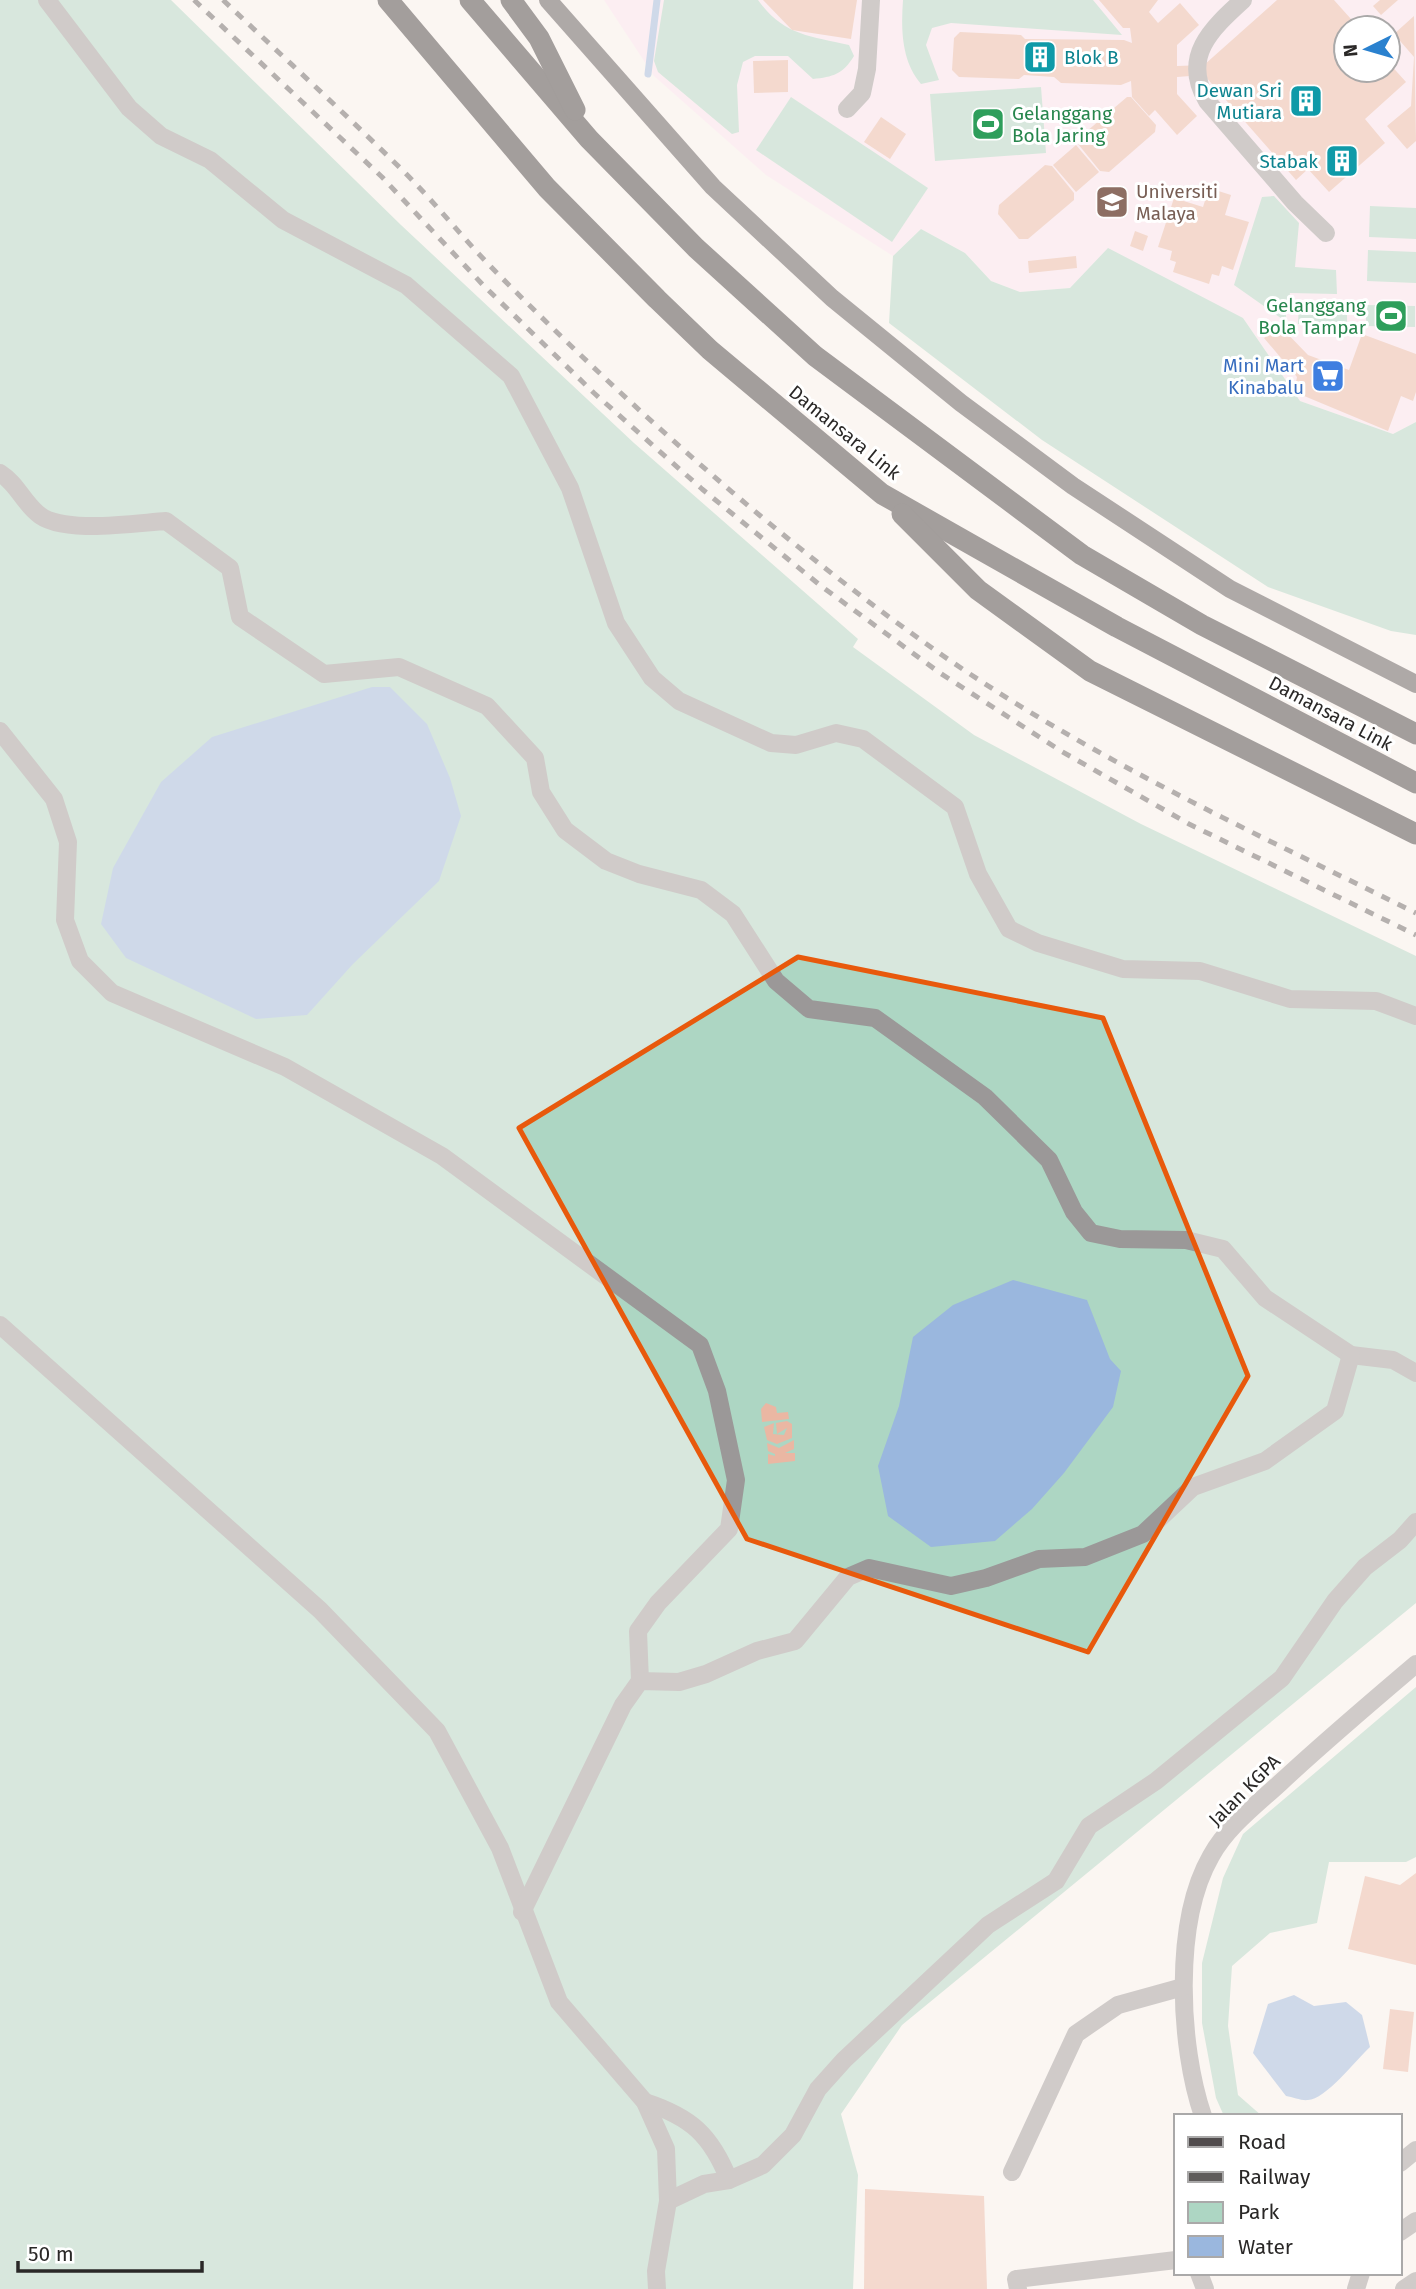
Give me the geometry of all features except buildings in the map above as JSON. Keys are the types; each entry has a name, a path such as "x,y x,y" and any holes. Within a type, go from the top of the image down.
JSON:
{"highway":[{"name":"Damansara Link","path":"388,0 547,188 657,299 719,358 882,494 1117,627 1416,783"},
{"name":"Damansara Link","path":"470,0 589,139 696,248 815,355 1082,555 1202,625 1416,734"},
{"path":"511,0 539,38 589,139"},
{"path":"882,494 978,590 1090,671 1416,834"}],"main road":[{"path":"548,0 713,187 832,298 961,403 1073,486 1230,589 1416,684"}],"lane":[{"path":"47,0 74,31 129,108 161,136 210,160 283,220 406,285 511,376 570,488 616,623 652,678 679,701 771,743 796,745 835,733 863,739 956,807 978,874 1009,929 1038,943 1123,969 1200,971 1290,999 1376,1001 1416,1016"},
{"path":"847,109 862,93 867,69 871,0"},
{"path":"1222,19 1224,0"},
{"path":"1243,0 1222,19 1201,48 1197,62 1198,85 1207,101 1288,196 1326,233"},
{"path":"0,473 15,483 38,515 75,527 166,521 230,568 240,617 324,674 399,667 487,706 535,758 541,792 565,830 606,861 639,874 701,890 733,914 776,981 809,1009 875,1018 985,1097 1049,1160 1074,1212 1091,1233 1120,1239 1186,1240 1223,1249 1265,1298 1351,1355 1393,1360 1416,1373"},
{"path":"0,731 54,799 68,842 65,920 80,961 112,993 285,1067 442,1156 699,1345 717,1391 736,1480 729,1529 658,1603 638,1631 640,1681 622,1705 522,1912"},
{"path":"0,1325 185,1486 320,1610 437,1731 500,1849 522,1912 559,2002 645,2102 666,2149 668,2201 656,2271 657,2289"},
{"path":"640,1681 679,1682 706,1674 757,1651 795,1641 848,1577 869,1568 951,1586 986,1578 1039,1559 1085,1557 1143,1534 1192,1487 1265,1461 1335,1411 1351,1355"},
{"path":"668,2201 704,2184 729,2180 763,2165 793,2135 818,2089 844,2060 988,1926 1056,1881 1089,1826 1156,1781 1282,1678 1335,1601 1365,1567 1400,1541 1416,1522"},
{"name":"Jalan KGPA","path":"1202,2114 1194,2089 1185,2035 1183,1987 1193,1907 1210,1857 1247,1812 1416,1664"},
{"path":"1012,2172 1076,2034 1118,2005 1183,1987"},
{"path":"645,2102 672,2111 701,2130 721,2161 729,2180"},
{"path":"1402,2161 1416,2150"},
{"path":"1017,2284 1065,2282 1174,2260"},
{"path":"1404,2289 1416,2281"}],"highlighted area":[{"path":"798,957 1103,1018 1248,1376 1088,1652 747,1539 519,1128"}],"shaded area":[{"name":"Universiti Malaya","path":"604,0 1416,0 1416,422 1393,434 1300,401 1243,318 1070,288 1020,292 991,281 965,253 921,229 893,256 766,175 654,76"}],"green space":[{"path":"0,0 171,0 401,225 634,443 858,639 853,647 974,735 1141,824 1416,956 1416,1603 902,2025 841,2114 858,2175 853,2289 0,2289"},
{"path":"664,0 758,0 767,12 787,27 809,36 849,45 854,56 837,74 813,79 788,56 755,56 743,62 737,85 739,132 732,134 658,72 654,61"},
{"path":"903,0 1093,0 1122,35 951,23 932,28 926,45 939,80 921,84 906,55 902,22"},
{"name":"Gelanggang Bola Jaring","path":"1041,87 1046,153 935,161 930,94"},
{"path":"791,97 928,188 892,242 756,150"},
{"path":"1274,196 1299,223 1295,267 1336,270 1337,294 1290,293 1285,321 1234,285 1262,197"},
{"path":"1370,206 1416,208 1416,239 1369,237"},
{"path":"921,229 965,253 991,281 1020,292 1070,288 1108,248 1243,318 1300,401 1393,434 1416,422 1416,635 1391,631 1268,587 1042,440 889,323 893,256"},
{"path":"1368,250 1416,252 1416,283 1367,281"},
{"name":"Gelanggang Bola Tampar","path":"1299,303 1347,304 1347,325 1298,324"},
{"name":"Gelanggang Bola Tampar","path":"1366,305 1415,306 1415,327 1366,326"},
{"path":"1416,1687 1416,1857 1406,1862 1329,1862 1317,1923 1270,1933 1232,1966 1228,2026 1238,2095 1260,2114 1223,2114 1216,2098 1202,2023 1202,1963 1223,1878 1243,1834"}],"water":[{"path":"372,687 390,687 427,724 450,778 461,816 439,881 353,964 307,1015 256,1019 126,958 101,924 113,868 161,782 212,737"},
{"path":"1013,1280 1087,1300 1110,1359 1121,1371 1113,1407 1064,1473 1032,1509 995,1541 931,1547 888,1516 878,1466 899,1406 913,1337 953,1305"},
{"path":"1294,1995 1314,2006 1346,2002 1362,2015 1370,2047 1323,2094 1308,2100 1286,2096 1253,2053 1268,2004"}],"waterway":[{"path":"648,74 657,0"}],"railway":[{"path":"194,0 382,177 484,286 594,393 702,489 821,586 940,673 1061,751 1189,824 1416,935"},
{"path":"223,0 408,175 498,274 603,376 711,474 824,568 942,655 1056,728 1174,793 1416,913"}],"place":[{"name":"Blok B","path":"1040,57"},
{"name":"Dewan Sri Mutiara","path":"1306,101"},
{"name":"Gelanggang Bola Jaring","path":"988,124"},
{"name":"Stabak","path":"1342,161"},
{"name":"Universiti Malaya","path":"1112,202"},
{"name":"Gelanggang Bola Tampar","path":"1391,316"},
{"name":"Mini Mart Kinabalu","path":"1328,376"}]}
